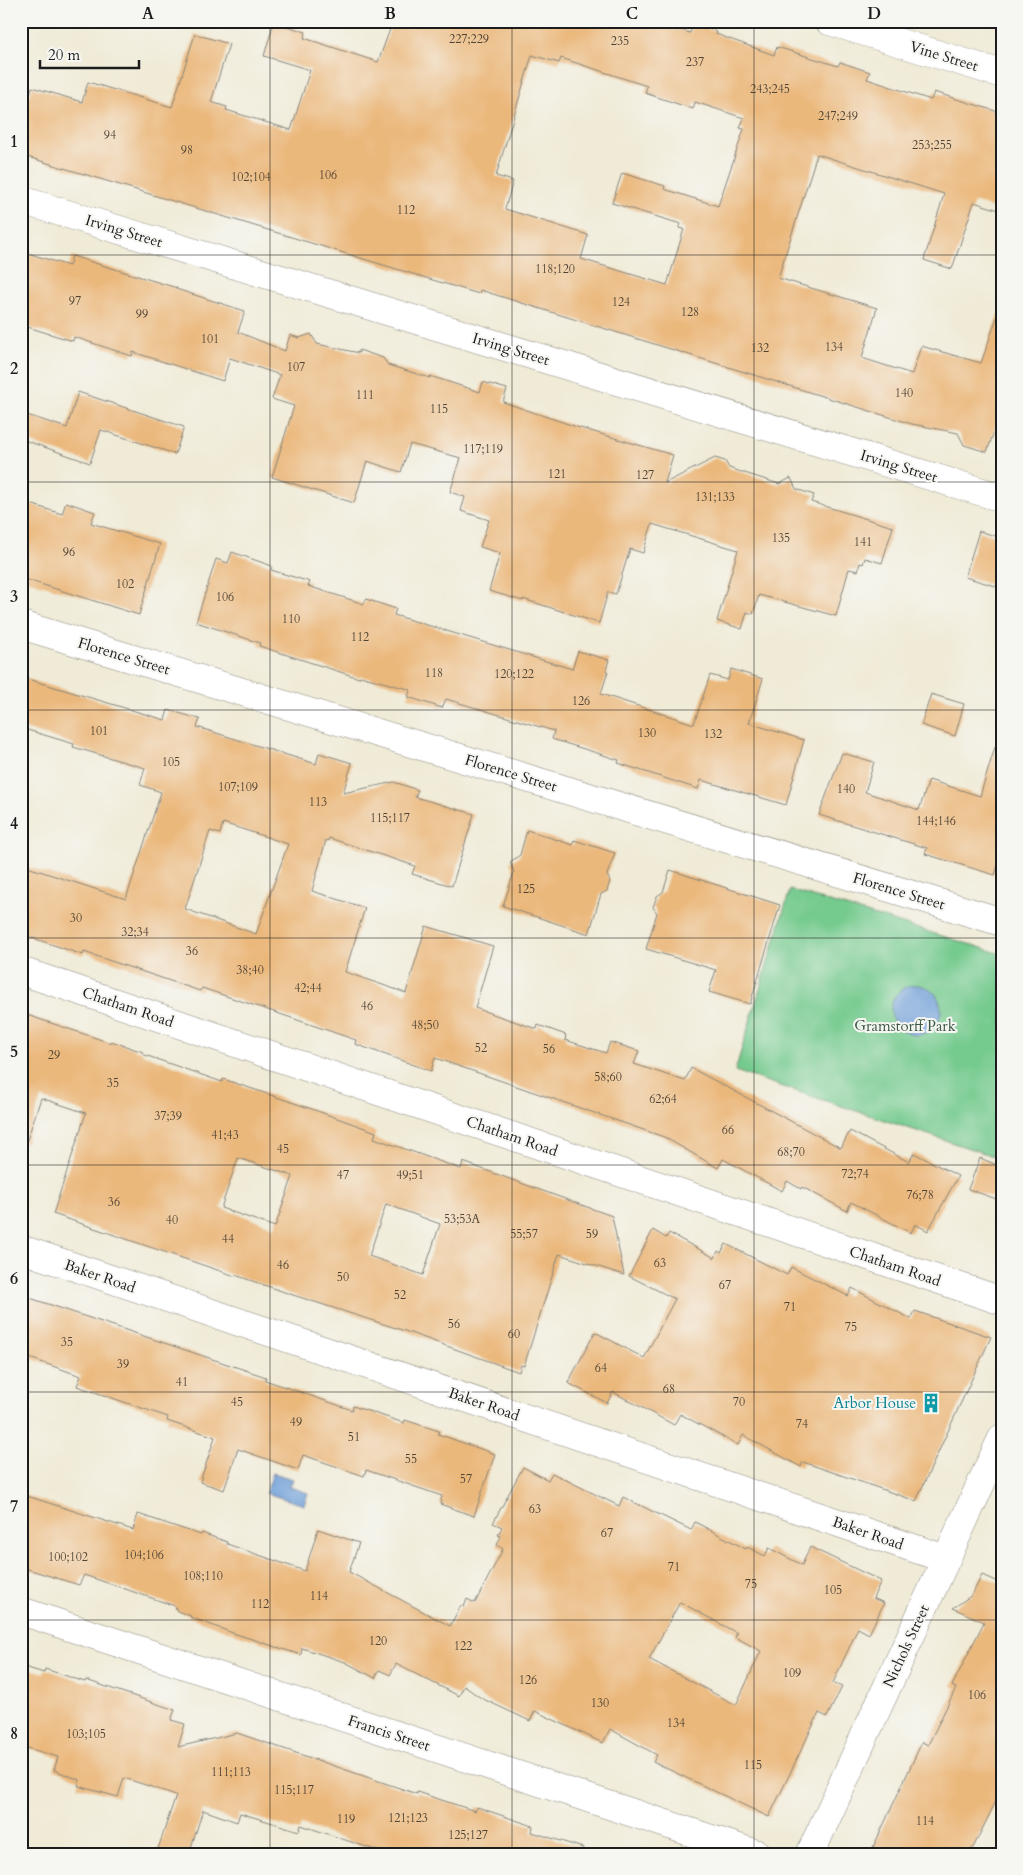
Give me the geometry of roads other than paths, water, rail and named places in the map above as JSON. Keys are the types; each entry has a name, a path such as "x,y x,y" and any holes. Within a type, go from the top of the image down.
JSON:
{"street":[{"name":"Vine Street","path":"829,21 1002,74"},
{"name":"Irving Street","path":"21,200 1002,498"},
{"name":"Florence Street","path":"21,625 1002,922"},
{"name":"Chatham Road","path":"21,971 1002,1302"},
{"name":"Baker Road","path":"21,1249 946,1559"},
{"name":"Nichols Street","path":"810,1854 1002,1438"},
{"name":"Francis Street","path":"21,1611 757,1854"}],"water":[{"path":"916,985 934,992 941,1010 934,1028 916,1035 898,1028 891,1010 898,992"},
{"path":"273,1473 293,1479 290,1487 308,1493 304,1505 266,1493"}],"place":[{"name":"Arbor House","path":"931,1403"}],"park label":[{"name":"Gramstorff Park","path":"905,1026"}]}
